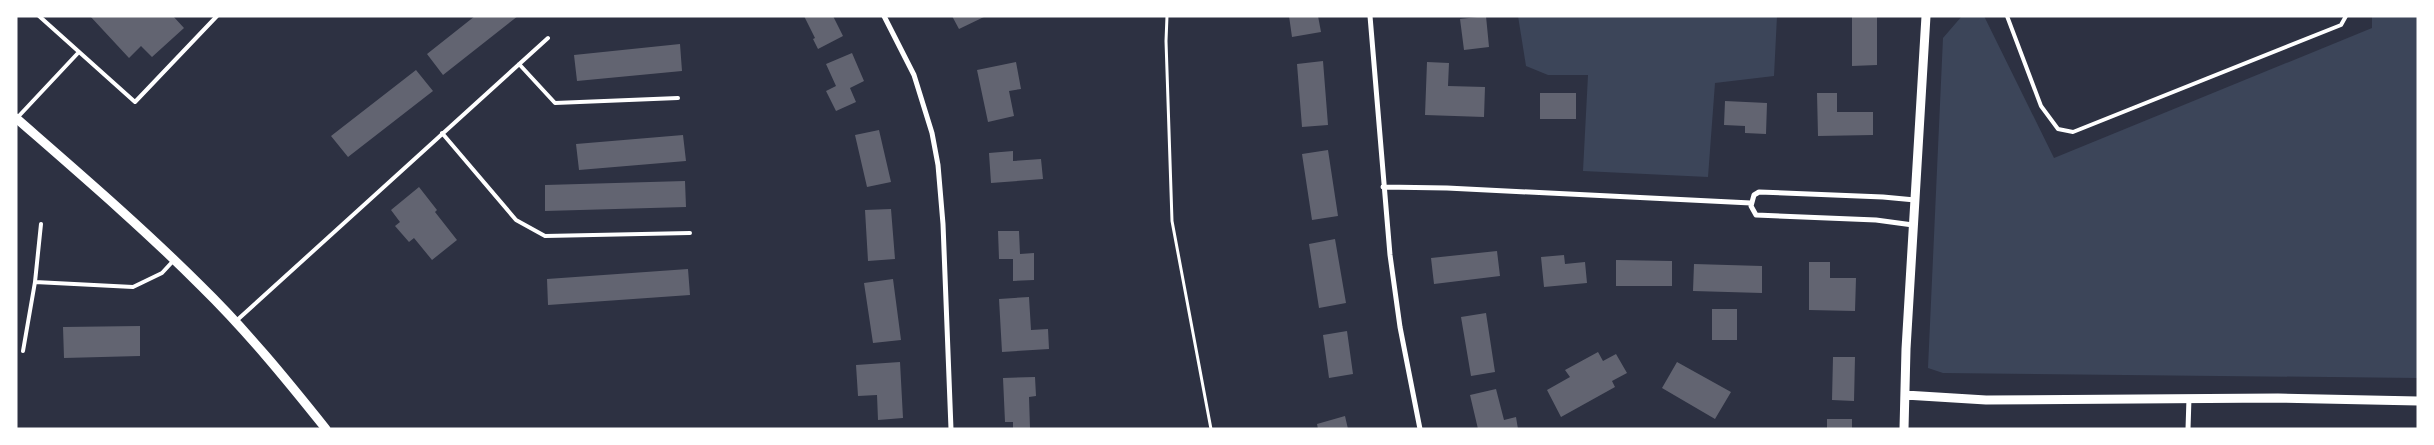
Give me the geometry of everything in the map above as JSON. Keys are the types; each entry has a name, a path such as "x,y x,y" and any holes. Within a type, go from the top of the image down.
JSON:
{"street":[{"path":"884,16 914,75 932,133 938,165 944,234 951,429"},
{"path":"1370,16 1384,187 1400,327 1420,429"},
{"path":"1904,429 1914,200 1926,16"},
{"path":"17,118 174,260 235,322 290,384 326,429"},
{"path":"1384,187 1447,188 1751,203"},
{"path":"1913,224 1876,220 1756,214 1752,211 1751,203 1754,195 1759,192 1914,200"},
{"path":"1905,395 1986,400 2189,398 2418,401"},
{"path":"2188,429 2189,398"}],"lane":[{"path":"39,16 134,102 218,16"},
{"path":"2007,16 2041,106 2058,129 2073,132 2341,25 2346,16"},
{"path":"235,322 548,38"},
{"path":"17,118 78,53"},
{"path":"519,64 555,103 678,98"},
{"path":"442,134 516,220 545,236 690,233"},
{"path":"23,350 35,282 41,224"},
{"path":"35,282 133,287 162,273 174,260"}],"path":[{"path":"1167,16 1166,41 1172,221 1212,429"}],"shaded area":[{"path":"1518,16 1777,16 1774,76 1715,83 1708,177 1583,171 1588,75 1548,75 1526,66"},
{"path":"1962,16 1984,16 2054,158 2372,28 2372,16 2418,16 2418,378 1943,373 1928,368 1943,38"}],"building":[{"path":"90,16 173,16 184,28 152,57 141,46 129,58"},
{"path":"475,16 518,16 443,75 427,54"},
{"path":"804,16 833,16 843,36 818,49 813,39 815,38"},
{"path":"952,16 986,16 959,29"},
{"path":"1289,16 1318,16 1321,32 1292,37"},
{"path":"1486,16 1489,47 1464,50 1460,19"},
{"path":"1852,16 1877,16 1877,65 1852,66"},
{"path":"680,44 682,71 577,81 574,55"},
{"path":"852,53 864,81 850,88 856,102 836,111 826,91 836,86 826,64"},
{"path":"1323,61 1328,125 1302,127 1297,64"},
{"path":"1016,62 1021,89 1009,91 1014,116 988,122 977,70"},
{"path":"1427,62 1449,63 1448,86 1485,87 1484,117 1425,115"},
{"path":"416,70 433,91 348,157 331,136"},
{"path":"1540,93 1576,93 1576,119 1540,119"},
{"path":"1817,93 1837,93 1837,112 1873,112 1873,135 1818,136"},
{"path":"1725,101 1767,103 1766,134 1745,133 1745,126 1724,125"},
{"path":"879,130 891,182 867,187 855,135"},
{"path":"683,135 686,161 579,170 576,144"},
{"path":"1328,150 1338,216 1312,220 1302,154"},
{"path":"1013,151 1013,161 1041,159 1043,179 991,183 989,153"},
{"path":"685,181 686,207 545,211 545,185"},
{"path":"419,187 437,210 435,212 457,240 432,260 414,238 409,242 395,226 400,222 391,210"},
{"path":"891,209 895,259 868,261 865,210"},
{"path":"998,231 1019,231 1020,254 1034,253 1034,280 1013,281 1013,259 999,259"},
{"path":"1335,239 1346,303 1319,308 1309,244"},
{"path":"1497,251 1500,276 1434,284 1431,258"},
{"path":"1564,255 1565,264 1585,262 1587,283 1544,287 1541,257"},
{"path":"1616,260 1672,261 1672,286 1616,286"},
{"path":"1809,262 1830,262 1830,278 1856,278 1855,311 1809,310"},
{"path":"1694,264 1762,266 1762,293 1693,291"},
{"path":"688,269 690,295 548,305 547,279"},
{"path":"893,279 901,340 873,343 864,283"},
{"path":"1029,297 1031,330 1048,329 1049,349 1002,352 999,299"},
{"path":"1712,309 1737,309 1737,340 1712,340"},
{"path":"1486,313 1495,372 1471,376 1461,317"},
{"path":"140,326 140,356 64,358 63,327"},
{"path":"1347,331 1353,374 1329,378 1323,335"},
{"path":"1598,352 1603,361 1616,354 1627,373 1612,381 1615,387 1561,417 1547,390 1570,377 1565,370"},
{"path":"1833,357 1855,357 1854,401 1832,400"},
{"path":"900,362 903,418 878,420 877,395 858,396 856,365"},
{"path":"1677,362 1731,392 1715,419 1662,388"},
{"path":"1035,377 1036,396 1029,397 1030,428 1013,428 1013,422 1005,422 1003,378"},
{"path":"1496,389 1504,420 1516,417 1518,429 1478,429 1470,395"},
{"path":"1345,416 1348,429 1318,429 1317,424"},
{"path":"1827,419 1852,419 1852,429 1827,429"}]}
